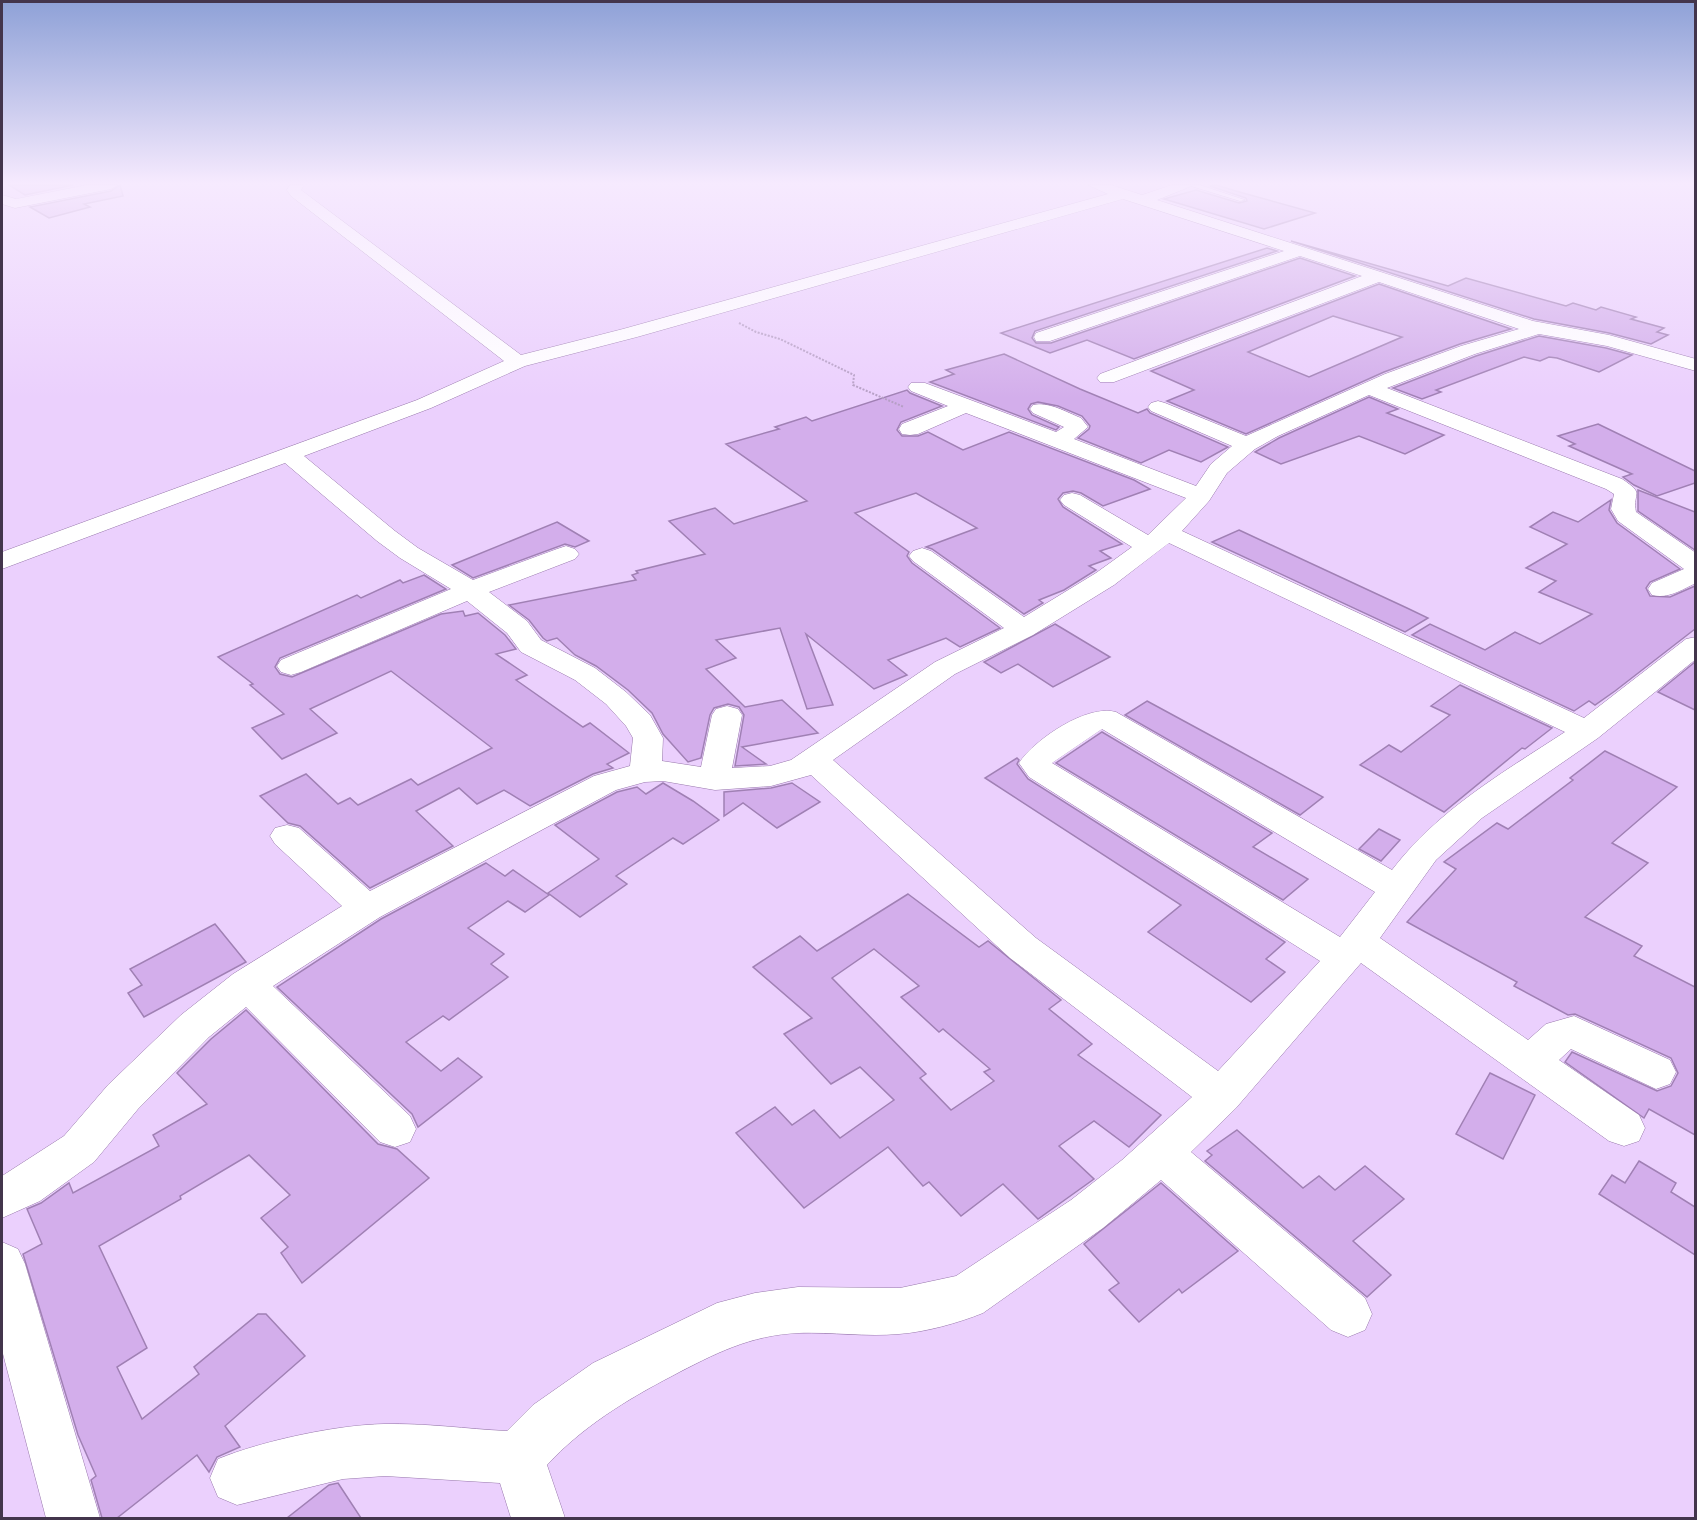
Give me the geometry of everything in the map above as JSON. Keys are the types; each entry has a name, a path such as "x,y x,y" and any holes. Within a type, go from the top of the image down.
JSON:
{"street":[{"path":"379,256 518,362"},
{"path":"2,561 289,455 460,389 518,362 914,256"},
{"path":"1043,337 1285,256"},
{"path":"1315,256 1528,326 1609,341 1695,364"},
{"path":"1107,378 1378,276"},
{"path":"2,1198 24,1187 79,1149 123,1097 195,1026 248,984 367,908 605,783 644,772 663,771 715,780 771,776 802,767 945,668 1023,628 1105,579 1158,539 1201,496 1219,469 1247,444 1270,431 1369,388 1468,350 1527,333 1531,330 1528,326"},
{"path":"918,387 1201,496"},
{"path":"1369,388 1614,484 1626,492 1623,509 1627,516 1695,565"},
{"path":"910,429 965,406"},
{"path":"1158,407 1247,444"},
{"path":"1040,409 1073,423 1077,427 1058,441"},
{"path":"289,455 401,547 455,579 517,627 531,646 585,674 616,698 639,722 648,738 649,748 644,772"},
{"path":"1072,501 1587,731"},
{"path":"291,666 470,590 566,554"},
{"path":"922,556 1023,628"},
{"path":"1660,589 1695,573"},
{"path":"518,1458 551,1423 611,1381 717,1328 755,1316 798,1310 900,1311 966,1297 1088,1214 1161,1153 1221,1096 1352,950 1395,888 1424,852 1470,810 1587,731 1695,645"},
{"path":"715,780 719,748 727,715"},
{"path":"1395,888 1105,718 1095,720 1044,753 1035,763 1040,770 1352,950 1532,1065 1624,1128"},
{"path":"814,760 1023,948 1221,1096"},
{"path":"286,836 367,908"},
{"path":"248,984 396,1129"},
{"path":"1532,1065 1555,1037 1562,1033 1574,1032 1656,1072"},
{"path":"1161,1153 1348,1314"},
{"path":"2,1264 73,1518"},
{"path":"237,1478 343,1453 385,1450 518,1458"},
{"path":"518,1458 538,1518"}],"path":[{"path":"714,310 756,332 780,339 854,375 853,385 932,419"}],"building":[{"path":"1242,256 1262,256 1035,331 1032,338 1036,343 1051,343 1300,258 1355,276 1134,359 1087,340 1050,353 1001,333"},
{"path":"1338,256 1448,286 1466,278 1566,306 1573,303 1596,310 1601,307 1636,317 1631,319 1664,328 1657,332 1668,335 1651,344 1609,333 1534,319"},
{"path":"1379,284 1511,329 1460,344 1384,372 1246,434 1167,401 1194,390 1151,371","holes":["1333,316 1402,337 1309,377 1248,352"]},
{"path":"1539,336 1632,355 1599,372 1557,358 1549,357 1540,361 1524,357 1436,390 1441,392 1422,399 1393,388 1476,356"},
{"path":"1004,354 1138,413 1147,409 1150,413 1228,447 1201,462 1169,450 1141,463 1078,438 1090,426 1082,416 1058,406 1038,402 1031,404 1028,409 1032,415 1059,427 1056,430 930,382 954,374 946,370"},
{"path":"907,390 942,406 901,422 897,430 902,436 918,436 928,432 963,450 1009,432 1134,480 1150,489 1103,506 1073,491 1063,493 1058,499 1063,507 1122,544 1100,551 1111,558 1089,566 1096,570 1064,590 1039,600 1043,603 1024,614 926,547 977,528 916,493 855,513 909,552 907,556 912,563 1000,628 960,647 946,638 888,660 907,675 874,689 806,634 833,705 807,709 780,628 716,640 736,658 706,669 745,707 782,700 818,733 742,747 766,764 735,766 744,715 739,707 728,704 714,708 710,715 701,758 688,762 663,734 652,713 628,690 596,666 575,655 557,638 547,641 529,620 509,605 636,580 632,575 638,573 636,571 705,554 669,521 715,508 734,524 807,501 726,444 779,429 775,427 806,417 812,421"},
{"path":"1369,397 1398,409 1387,413 1444,435 1405,454 1359,436 1281,464 1255,452 1279,438"},
{"path":"1598,424 1695,471 1695,483 1657,496 1623,477 1632,474 1569,446 1575,444 1558,436"},
{"path":"1638,490 1695,512 1695,550 1638,511"},
{"path":"1611,500 1609,510 1617,523 1680,569 1650,582 1646,588 1650,596 1670,597 1695,586 1695,629 1595,705 1589,701 1574,711 1412,635 1430,624 1485,650 1515,632 1540,644 1592,614 1539,592 1556,581 1526,568 1567,544 1530,527 1553,512 1578,522"},
{"path":"557,522 589,541 575,547 565,544 473,578 452,565"},
{"path":"1239,530 1428,618 1405,632 1212,542"},
{"path":"424,575 446,589 280,658 275,667 280,674 292,677 441,614 463,611 465,616 478,613 505,635 516,649 496,654 527,675 516,680 583,727 590,723 629,753 607,764 613,768 593,774 530,806 504,790 477,804 459,788 416,811 453,846 370,888 300,826 288,823 260,796 306,774 338,804 350,798 358,805 411,779 418,785 492,748 391,671 310,709 337,733 282,759 252,728 284,714 250,685 253,684 218,657 357,595 361,598 400,580 403,583"},
{"path":"1055,624 1110,657 1053,687 1018,664 1001,673 984,662"},
{"path":"1695,662 1695,710 1658,692"},
{"path":"1460,685 1552,728 1525,749 1522,748 1444,812 1360,765 1389,745 1401,752 1450,715 1431,706"},
{"path":"1147,701 1323,797 1300,815 1125,715"},
{"path":"1102,732 1272,833 1253,847 1308,879 1283,900 1056,763"},
{"path":"1605,751 1677,787 1612,843 1648,863 1585,917 1642,946 1634,956 1695,987 1695,1135 1649,1109 1644,1118 1565,1062 1572,1052 1657,1091 1671,1086 1678,1073 1671,1058 1575,1014 1568,1015 1514,986 1517,982 1407,922 1456,869 1444,862 1497,823 1508,829 1573,780 1570,778"},
{"path":"1017,758 1019,760 1017,764 1028,779 1285,942 1266,959 1285,972 1251,1002 1148,932 1181,905 985,778"},
{"path":"663,783 719,820 683,844 673,838 616,876 627,884 580,917 548,893 599,859 555,825 617,792 637,787 646,794"},
{"path":"792,783 820,802 777,828 743,803 724,816 724,792 771,788"},
{"path":"1379,829 1400,840 1381,861 1359,849"},
{"path":"486,863 505,876 513,870 549,895 525,912 508,901 468,928 504,954 491,964 508,977 449,1020 443,1016 406,1042 441,1071 458,1058 482,1077 418,1127 412,1114 277,987 381,919"},
{"path":"908,894 979,947 988,941 1061,1000 1049,1009 1092,1044 1078,1055 1161,1115 1129,1147 1094,1121 1059,1146 1094,1179 1038,1219 1003,1184 961,1216 929,1182 923,1186 888,1147 804,1208 736,1133 775,1107 792,1125 814,1110 840,1138 894,1100 860,1067 831,1084 784,1034 812,1018 753,967 800,936 817,951","holes":["874,949 919,986 901,997 939,1032 943,1029 990,1069 984,1072 994,1081 951,1110 920,1078 926,1074 832,978"]},
{"path":"215,924 246,962 144,1017 128,993 142,985 130,969"},
{"path":"246,1010 378,1144 397,1149 429,1178 302,1283 281,1253 288,1247 261,1218 290,1195 249,1155 180,1196 181,1199 99,1246 147,1348 117,1367 142,1419 199,1374 194,1367 258,1314 266,1314 305,1356 225,1426 240,1447 217,1457 209,1472 197,1455 117,1518 102,1518 91,1480 96,1476 78,1435 23,1254 42,1244 27,1209 41,1203 69,1183 73,1193 159,1146 153,1135 207,1104 177,1073 211,1039"},
{"path":"1490,1073 1535,1095 1503,1159 1456,1134"},
{"path":"1237,1130 1303,1188 1319,1176 1335,1190 1365,1166 1404,1199 1353,1241 1391,1275 1367,1297 1205,1161 1212,1155 1207,1151"},
{"path":"1639,1161 1676,1183 1671,1192 1695,1207 1695,1255 1599,1194 1612,1175 1625,1183"},
{"path":"1161,1183 1238,1251 1182,1293 1179,1289 1139,1322 1109,1290 1119,1283 1084,1244"},
{"path":"338,1483 361,1518 287,1518 329,1485"}]}
